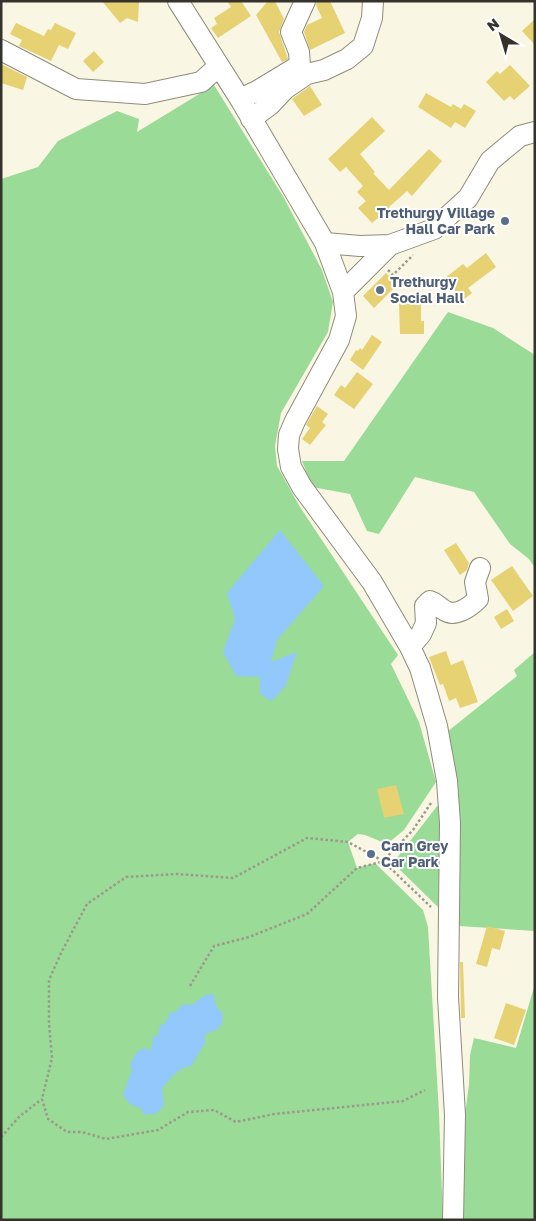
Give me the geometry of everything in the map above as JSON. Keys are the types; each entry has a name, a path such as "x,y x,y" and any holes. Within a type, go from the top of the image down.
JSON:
{"street":[{"path":"178,1 240,99 325,243 343,292 346,316 339,340 324,370 306,398 289,435 288,449 291,467 302,487 372,582 410,647 420,668 438,726 447,782 450,823 448,997 455,1115 453,1220"},
{"path":"240,99 300,65 299,52 291,32 306,1"},
{"path":"251,119 270,105 285,89 306,74 324,70 347,59 362,46 372,18 373,1"},
{"path":"1,50 76,89 145,94 201,82 219,66"},
{"path":"325,243 360,246 390,245 434,229 468,198 490,161 520,136 535,132"},
{"path":"343,292 390,245"},
{"path":"410,647 422,634 426,623 425,606 430,601 436,603 444,611 451,613 468,608 478,599 475,582 480,568"}],"path":[{"path":"387,269 393,275 413,255"},
{"path":"190,986 214,946 249,937 307,914 357,868 383,861 412,830 447,782"},
{"path":"425,1090 403,1101 274,1114 236,1122 214,1110 188,1112 158,1130 106,1139 82,1132 67,1132 48,1119 42,1098 52,1058 49,1024 49,980 62,950 87,904 126,877 177,874 233,878 307,838 348,842 383,861 449,923"},
{"path":"1,1137 20,1116 42,1098"}],"green space":[{"path":"214,85 284,198 322,270 333,302 328,332 281,413 275,446 277,466 300,507 398,655 391,664 419,722 436,782 404,830 387,844 358,834 348,842 357,868 375,863 423,910 428,927 443,1220 1,1220 1,179 38,167 58,141 117,111 139,119 137,132"},
{"path":"448,312 493,328 535,355 535,568 529,559 510,544 474,492 415,477 379,534 367,531 350,494 312,487 302,461 344,461"},
{"path":"535,652 535,931 459,926 456,922 447,732 517,676 514,670"},
{"path":"441,801 438,907 393,863"},
{"path":"535,984 535,1220 461,1220 461,1125 466,1107 470,1055 474,1038 516,1048"}],"water":[{"path":"280,530 324,586 277,640 271,662 297,652 286,685 272,701 260,694 260,677 236,676 223,652 235,619 227,593"},
{"path":"211,994 215,997 216,1007 223,1014 222,1023 217,1030 205,1035 205,1043 191,1066 178,1071 162,1089 164,1105 157,1113 144,1115 141,1108 130,1104 123,1094 132,1070 130,1064 138,1051 145,1048 150,1051 152,1038 159,1034 161,1025 165,1023 171,1012 175,1012 184,1004 192,1005 205,995"}],"building":[{"path":"102,1 139,1 138,22 127,18 120,23"},
{"path":"227,1 241,1 251,16 218,38 211,28 217,24 214,18 231,7"},
{"path":"268,1 275,1 284,19 279,32 288,59 282,62 256,15"},
{"path":"317,1 330,1 345,33 310,50 304,32 307,25 322,18 316,5"},
{"path":"535,19 535,45 522,31"},
{"path":"16,23 44,36 55,23 76,33 68,49 59,45 51,61 19,46 22,40 10,34"},
{"path":"94,51 104,62 93,72 83,61"},
{"path":"1,64 27,77 23,90 1,83"},
{"path":"510,65 530,86 514,100 510,96 504,101 486,82 497,71 500,74"},
{"path":"310,86 322,105 304,116 292,99"},
{"path":"426,93 451,107 453,104 461,109 464,104 476,111 465,128 455,122 451,128 418,107"},
{"path":"372,117 385,131 360,154 375,172 373,173 389,190 429,149 442,161 412,196 407,191 372,223 358,208 366,201 357,192 363,186 346,167 340,172 328,159"},
{"path":"486,253 496,267 468,288 472,293 463,300 445,278 463,264 467,268"},
{"name":"Trethurgy Social Hall","path":"386,273 398,284 374,308 363,296"},
{"path":"421,302 421,321 424,321 424,334 400,334 399,303"},
{"path":"372,335 382,342 363,370 350,360 356,350 358,351 360,348 362,350"},
{"path":"357,372 373,384 354,409 334,395 341,385 345,388"},
{"path":"317,406 328,414 322,422 326,425 310,445 302,439 310,428 306,425"},
{"path":"456,543 469,563 467,570 460,575 444,550"},
{"path":"512,566 533,596 513,611 491,580"},
{"path":"507,609 514,621 501,629 494,617"},
{"path":"446,651 451,665 463,660 478,702 460,708 456,698 449,701 443,684 440,685 429,657"},
{"path":"396,785 404,814 384,818 377,789"},
{"path":"487,926 505,931 500,950 492,948 487,967 476,964"},
{"path":"460,962 463,962 465,1018 461,1018"},
{"path":"506,1003 526,1010 514,1045 494,1038"}],"place":[{"name":"Trethurgy Village Hall Car Park","path":"505,221"},
{"name":"Trethurgy Social Hall","path":"380,290"},
{"name":"Carn Grey Car Park","path":"371,854"}]}
